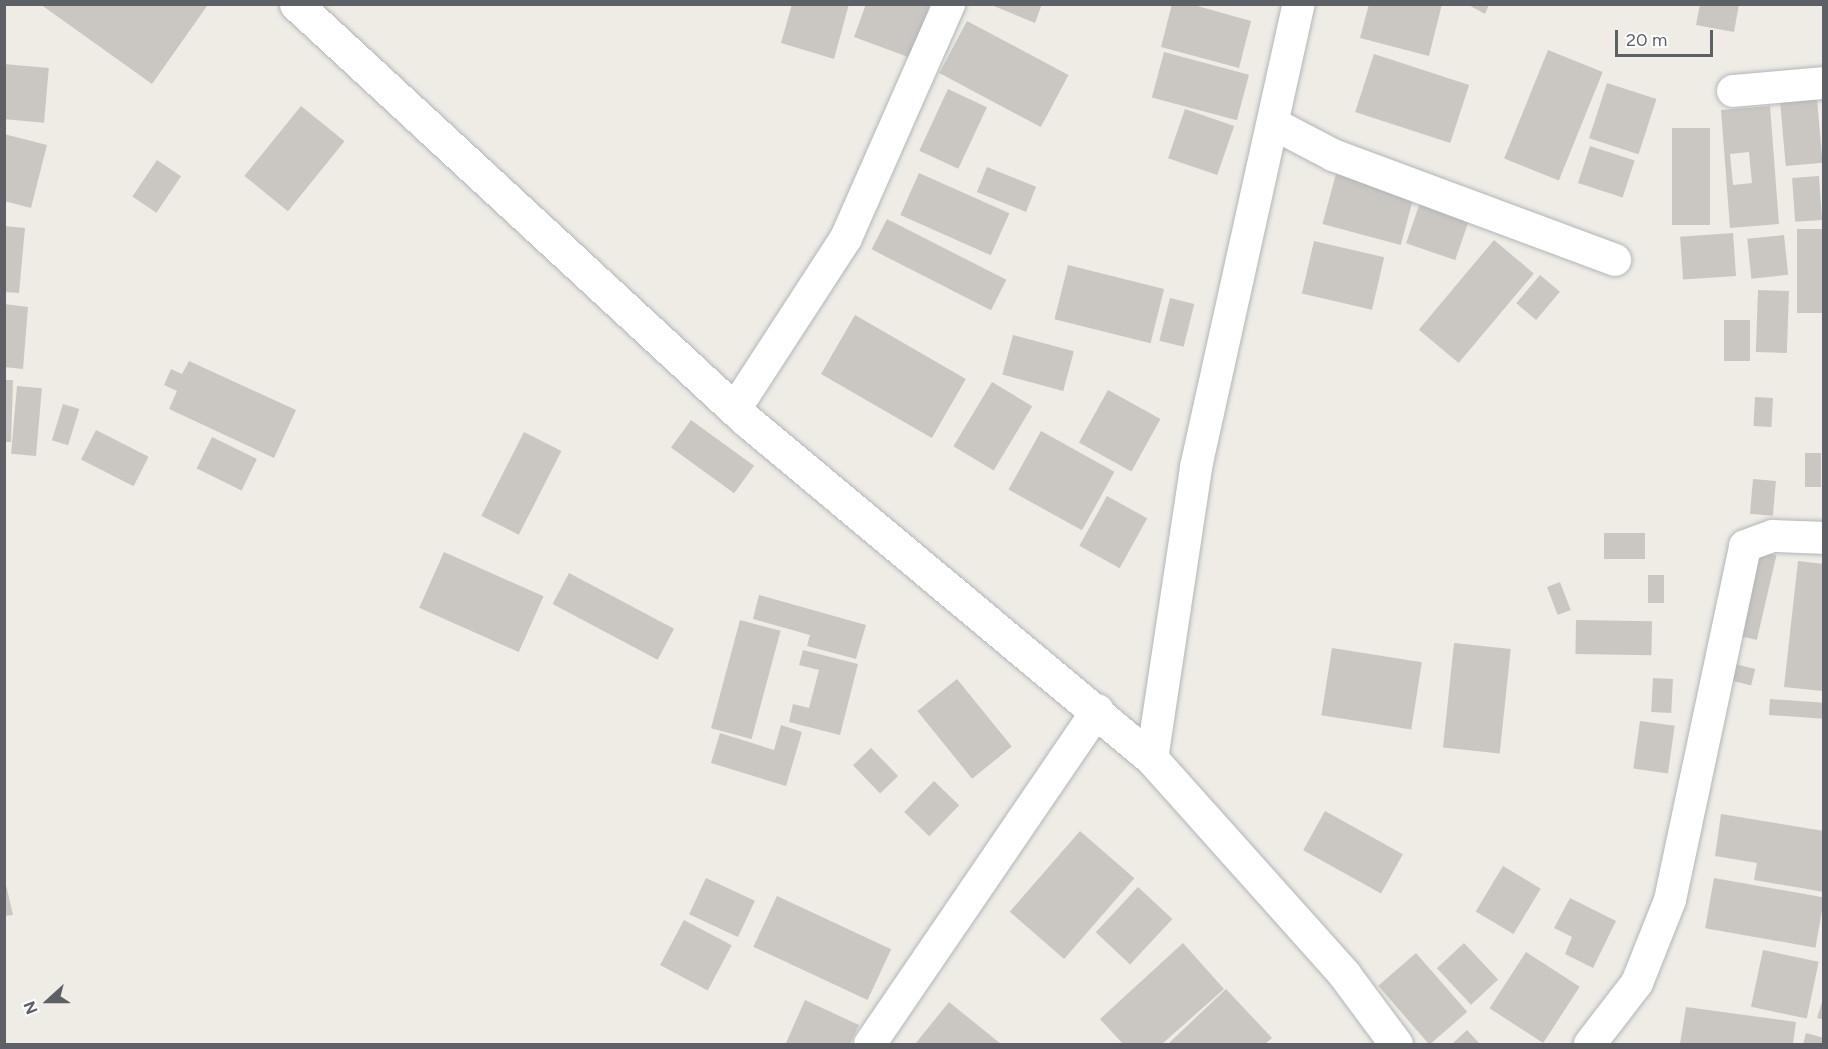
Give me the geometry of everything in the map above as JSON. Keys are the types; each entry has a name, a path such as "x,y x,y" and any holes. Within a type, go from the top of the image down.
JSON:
{"street":[{"path":"296,4 735,410 1098,710 1152,759 1344,974 1396,1044"},
{"path":"735,410 846,238 949,4"},
{"path":"1152,759 1196,466 1299,4"},
{"path":"1733,91 1824,83"},
{"path":"1274,124 1333,155 1615,260"},
{"path":"1590,1044 1637,983 1670,900 1745,546 1773,536 1824,538"},
{"path":"870,1044 1098,710"}],"building":[{"path":"40,4 205,4 207,6 152,84"},
{"path":"792,4 849,4 834,59 781,43"},
{"path":"866,4 930,4 911,58 854,37"},
{"path":"989,4 1042,4 1035,23"},
{"path":"1172,4 1190,4 1251,21 1239,68 1161,47"},
{"path":"1369,4 1442,4 1429,56 1360,38"},
{"path":"1467,4 1489,4 1485,14"},
{"path":"1700,4 1739,4 1734,32 1696,25"},
{"path":"967,21 1069,75 1041,127 939,73"},
{"path":"1548,50 1603,72 1559,181 1504,158"},
{"path":"1164,52 1249,75 1237,120 1152,97"},
{"path":"1374,54 1469,85 1450,143 1355,112"},
{"path":"4,64 49,68 44,123 4,119"},
{"path":"1607,83 1656,99 1639,154 1589,138"},
{"path":"948,89 987,107 958,169 919,151"},
{"path":"1817,99 1823,163 1786,166 1780,102"},
{"path":"301,106 345,141 288,211 244,176"},
{"path":"1770,106 1779,224 1730,228 1721,110","holes":["1749,152 1752,183 1733,185 1730,154"]},
{"path":"1185,109 1234,126 1217,175 1168,158"},
{"path":"1672,128 1710,128 1710,225 1672,225"},
{"path":"4,134 47,145 31,208 4,201"},
{"path":"1590,146 1635,161 1623,198 1578,183"},
{"path":"157,160 181,176 156,213 132,196"},
{"path":"987,167 1036,187 1026,212 977,192"},
{"path":"1337,170 1415,191 1401,245 1323,224"},
{"path":"919,173 1009,213 991,255 900,215"},
{"path":"1819,176 1822,220 1795,222 1792,178"},
{"path":"1423,194 1472,211 1455,260 1406,243"},
{"path":"887,219 1006,280 991,310 872,249"},
{"path":"4,226 25,228 19,293 4,292"},
{"path":"1797,229 1824,229 1824,313 1797,313"},
{"path":"1733,233 1736,276 1683,280 1680,237"},
{"path":"1784,235 1788,275 1751,279 1747,239"},
{"path":"1494,240 1534,273 1459,363 1419,330"},
{"path":"1314,241 1384,257 1372,310 1302,294"},
{"path":"1068,265 1164,289 1151,343 1054,319"},
{"path":"1540,275 1560,292 1536,320 1516,303"},
{"path":"1758,290 1789,291 1787,353 1756,352"},
{"path":"1170,298 1194,304 1184,347 1159,341"},
{"path":"4,304 28,307 23,369 4,367"},
{"path":"855,315 966,379 932,438 821,374"},
{"path":"1724,320 1750,320 1750,361 1724,361"},
{"path":"1013,335 1074,351 1063,391 1002,375"},
{"path":"189,361 296,410 274,458 169,409 177,391 164,385 171,369 182,374"},
{"path":"4,380 13,380 11,442 4,442"},
{"path":"992,382 1032,406 994,470 953,446"},
{"path":"17,386 42,388 36,456 11,454"},
{"path":"1108,390 1160,419 1131,472 1079,442"},
{"path":"1755,397 1773,398 1771,427 1753,426"},
{"path":"63,404 79,409 68,445 52,440"},
{"path":"691,420 754,466 734,493 671,448"},
{"path":"96,430 149,457 134,486 81,459"},
{"path":"1041,431 1114,472 1082,530 1009,490"},
{"path":"524,432 561,451 519,535 481,516"},
{"path":"212,437 257,459 242,490 197,468"},
{"path":"1805,453 1821,453 1821,487 1805,487"},
{"path":"1753,479 1776,481 1773,516 1750,514"},
{"path":"1107,496 1147,518 1120,568 1079,546"},
{"path":"1604,533 1645,533 1645,559 1604,559"},
{"path":"1754,550 1776,555 1757,640 1734,635"},
{"path":"444,552 544,596 519,652 419,608"},
{"path":"1798,561 1824,564 1823,691 1784,687"},
{"path":"569,573 674,629 658,660 553,604"},
{"path":"1648,575 1664,575 1664,603 1648,603"},
{"path":"1560,582 1571,610 1558,615 1547,587"},
{"path":"759,595 866,625 856,659 807,646 810,635 753,619"},
{"path":"740,620 781,631 752,739 711,728"},
{"path":"1576,620 1652,621 1651,655 1575,654"},
{"path":"1454,643 1511,649 1500,753 1443,747"},
{"path":"1332,648 1422,662 1411,729 1321,715"},
{"path":"803,650 858,664 840,735 789,722 793,704 809,708 819,670 799,665"},
{"path":"1731,663 1755,669 1751,686 1727,679"},
{"path":"1653,678 1673,679 1671,713 1651,712"},
{"path":"957,679 1012,747 972,779 917,711"},
{"path":"1770,699 1824,703 1823,719 1769,715"},
{"path":"1640,721 1675,726 1668,773 1633,769"},
{"path":"781,725 802,732 786,786 711,763 720,733 774,750"},
{"path":"871,748 898,776 880,793 853,765"},
{"path":"934,781 959,805 929,836 904,812"},
{"path":"1325,811 1403,854 1381,894 1303,850"},
{"path":"1721,814 1824,831 1824,892 1754,880 1757,863 1715,856"},
{"path":"1080,831 1134,878 1064,959 1010,912"},
{"path":"1503,866 1541,889 1513,934 1476,911"},
{"path":"4,876 13,915 4,916"},
{"path":"706,878 755,901 738,937 689,914"},
{"path":"1714,878 1824,897 1815,948 1705,928"},
{"path":"1138,887 1172,919 1130,964 1096,932"},
{"path":"777,896 891,949 868,1000 753,947"},
{"path":"1570,898 1616,921 1593,968 1565,954 1572,937 1554,928"},
{"path":"684,920 732,945 708,990 660,965"},
{"path":"1183,943 1224,989 1162,1044 1123,1044 1100,1019"},
{"path":"1464,943 1498,980 1471,1005 1437,968"},
{"path":"1763,950 1819,962 1807,1019 1751,1007"},
{"path":"1526,952 1580,987 1543,1043 1490,1008"},
{"path":"1416,953 1467,1012 1429,1044 1378,986"},
{"path":"1226,989 1272,1038 1265,1044 1168,1044"},
{"path":"1824,996 1824,1020 1817,1018"},
{"path":"805,1000 859,1025 850,1044 786,1043"},
{"path":"949,1002 1001,1044 915,1044"},
{"path":"1686,1007 1796,1022 1793,1044 1680,1044"},
{"path":"1467,1030 1479,1043 1452,1044"},
{"path":"1806,1033 1824,1038 1824,1044 1803,1044"}]}
